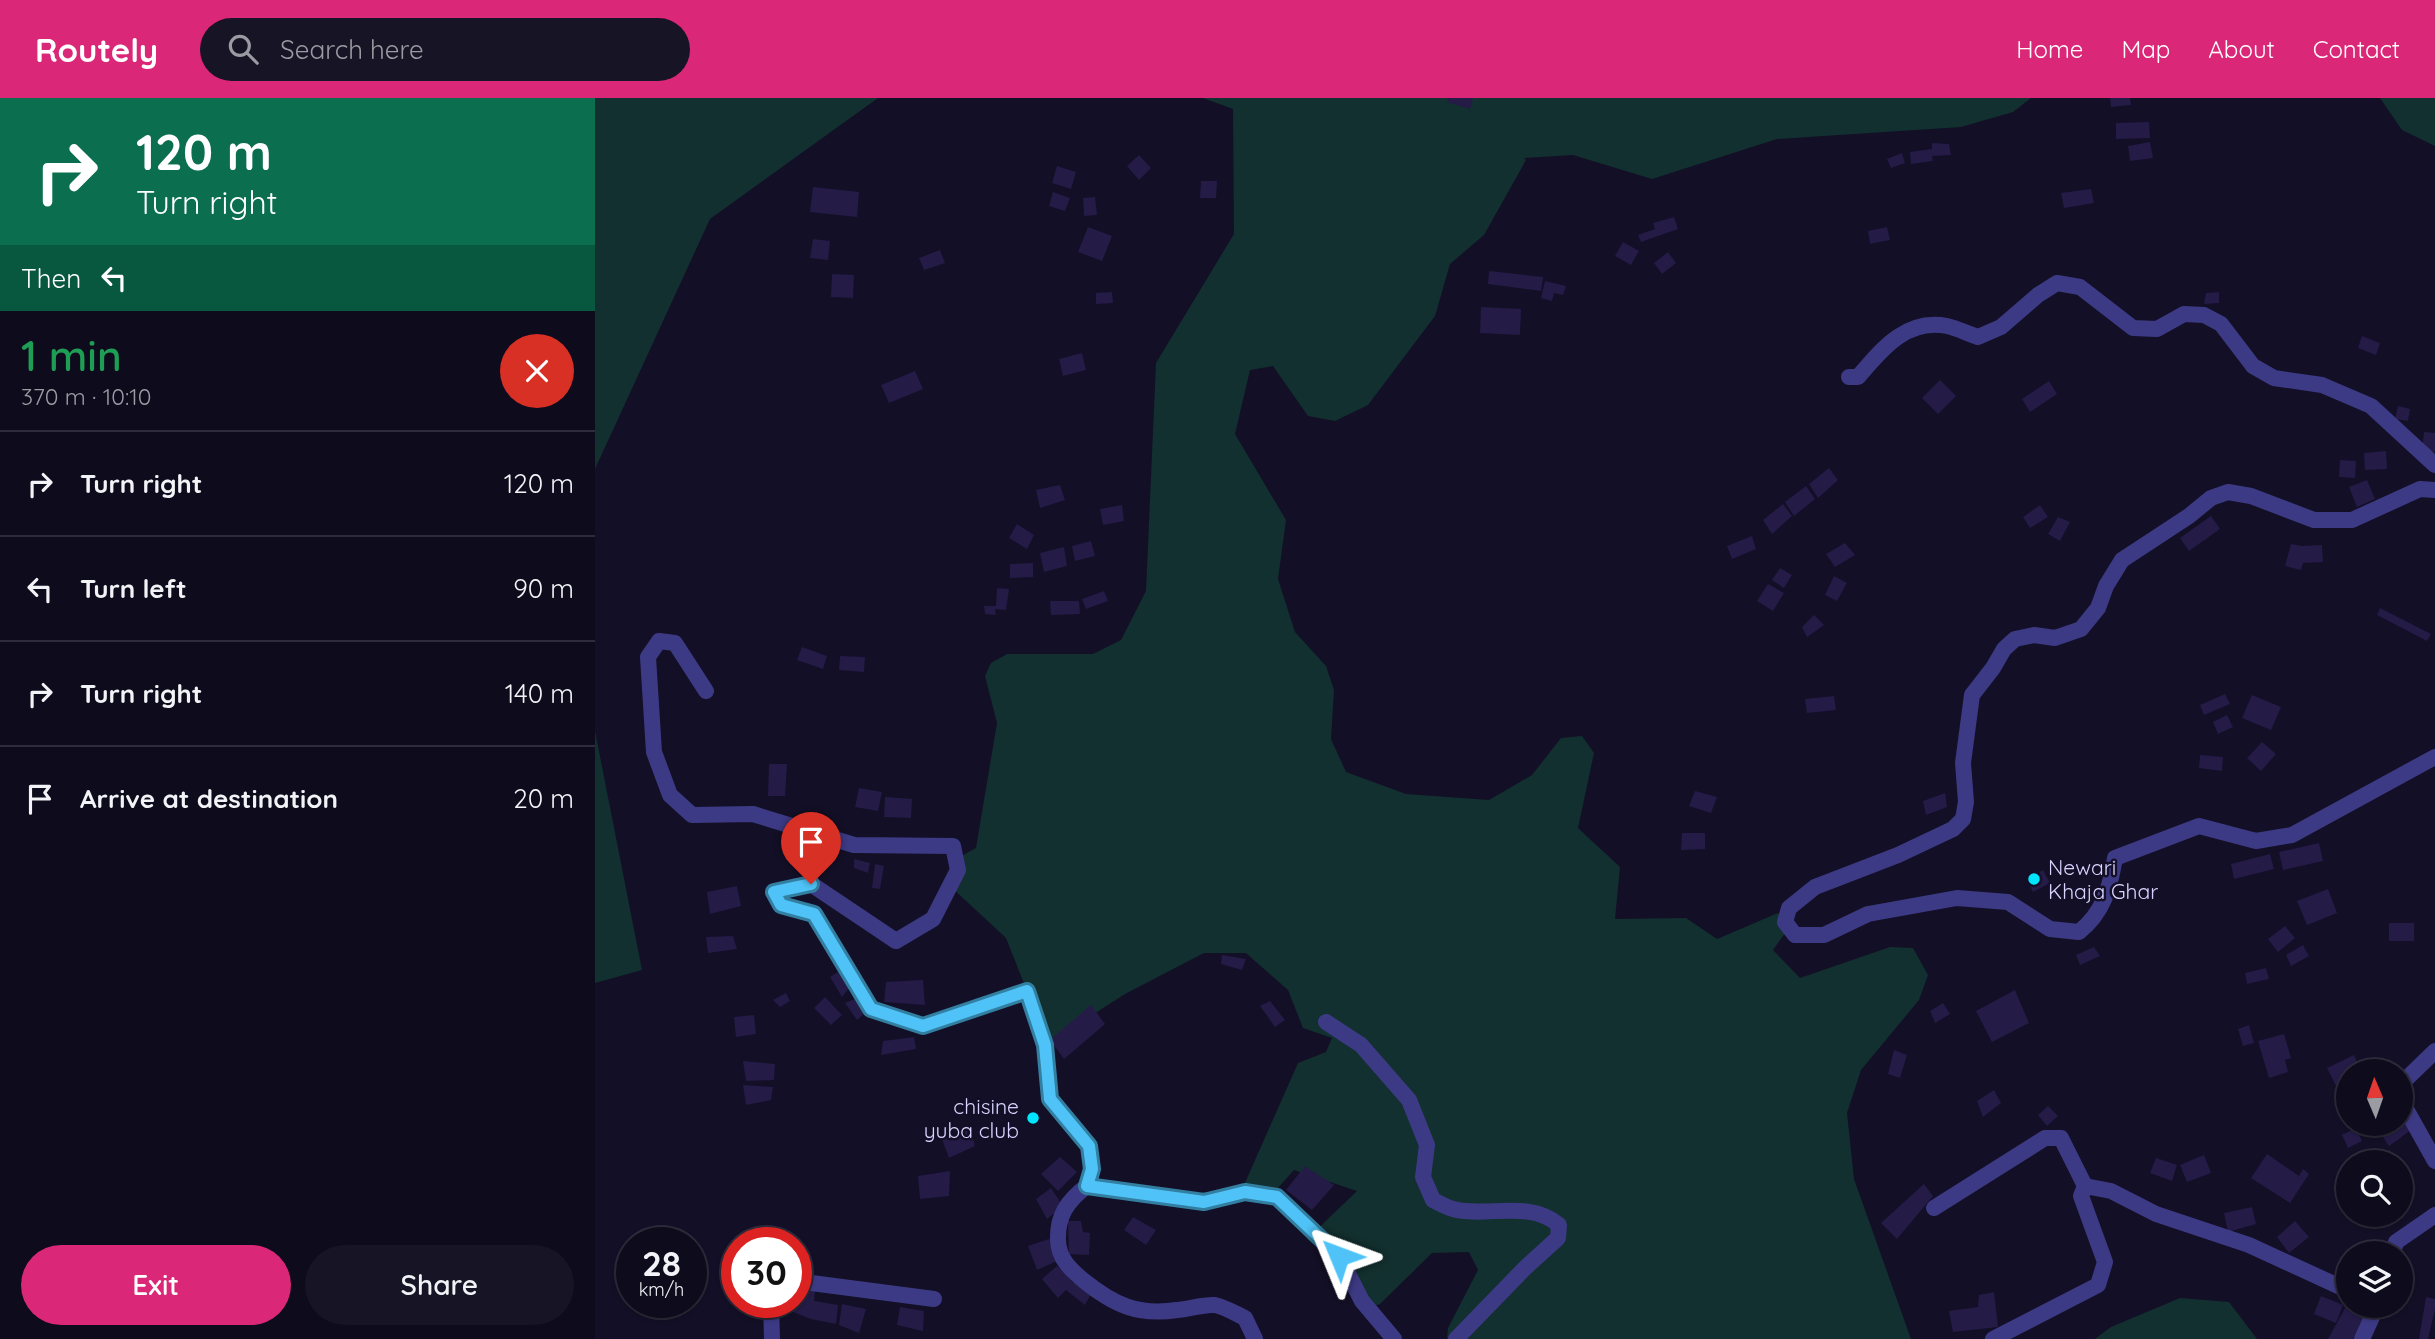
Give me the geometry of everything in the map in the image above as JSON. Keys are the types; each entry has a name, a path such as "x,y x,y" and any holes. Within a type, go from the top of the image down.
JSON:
{"street":[{"path":"1849,377 1858,377 1885,345 1913,327 1945,326 1977,337 2001,327 2038,295 2057,284 2080,287 2133,328 2157,329 2184,314 2204,315 2221,324 2253,366 2274,378 2322,385 2371,406 2435,465"},
{"path":"2435,490 2420,489 2352,520 2315,520 2251,496 2228,492 2211,498 2122,561 2106,586 2098,608 2081,629 2055,638 2034,635 2015,639 2004,649 1972,695 1963,763 1966,802 1963,819 1953,829 1898,855 1815,887 1789,908 1785,922 1795,935 1824,935 1868,914 1957,898 2008,902 2050,929 2079,932 2089,924 2109,892 2115,858 2199,826 2256,841 2292,835 2435,757"},
{"path":"706,691 675,643 659,641 648,657 655,752 670,795 692,815 753,814 854,845 953,846 958,870 933,919 896,941 811,884 774,892 781,905 814,914 871,1009 923,1026 1027,991 1045,1045 1050,1099 1089,1146 1092,1169 1087,1186 1072,1198 1061,1215 1058,1227 1059,1251 1068,1268 1103,1296 1125,1307 1157,1313 1215,1305 1245,1318 1255,1339"},
{"path":"1326,1022 1361,1045 1409,1100 1427,1145 1423,1177 1433,1200 1454,1209 1524,1211 1549,1216 1559,1224 1558,1238 1456,1339"},
{"path":"2435,1051 2402,1083 2402,1102 2435,1161"},
{"path":"1934,1208 2045,1138 2061,1138 2085,1185 2081,1196 2105,1262 2098,1285 1993,1339"},
{"path":"2085,1185 2112,1191 2156,1214 2249,1245 2336,1285"},
{"path":"1087,1186 1204,1202 1245,1192 1277,1197 1339,1256 1362,1301 1394,1339"},
{"path":"2397,1241 2435,1215"},
{"path":"812,1283 934,1299"},
{"path":"771,1318 772,1339"},
{"path":"2362,1339 2372,1318"}],"green space":[{"path":"595,98 878,98 710,219 595,469"},
{"path":"1203,98 2031,98 2013,112 1961,127 1777,139 1652,179 1573,155 1524,158 1526,160 1484,235 1450,264 1435,316 1368,405 1335,421 1308,416 1273,366 1250,370 1235,434 1286,520 1278,579 1295,632 1326,666 1334,690 1331,739 1346,772 1406,794 1489,800 1532,775 1561,738 1582,736 1594,753 1578,828 1620,867 1615,919 1686,918 1717,939 1778,913 1791,925 1773,950 1800,978 1890,947 1913,948 1928,975 1919,1000 1861,1070 1847,1113 1854,1179 1911,1339 1447,1339 1448,1328 1478,1270 1469,1252 1432,1253 1380,1304 1361,1311 1330,1258 1307,1239 1357,1191 1294,1170 1269,1198 1244,1185 1298,1063 1326,1052 1332,1038 1303,1028 1288,990 1246,953 1204,953 1125,994 1045,1045 1006,938 950,886 956,859 976,848 997,723 985,676 991,663 1007,654 1093,654 1121,640 1146,591 1156,363 1234,234 1233,109"},
{"path":"2380,98 2435,98 2435,146 2402,130"},
{"path":"595,731 642,970 595,983"},
{"path":"2180,1298 2229,1302 2257,1339 2095,1339 2111,1327"}],"building":[{"path":"1448,98 1473,98 1470,109 1447,102"},
{"path":"2110,98 2130,98 2131,105 2111,107"},
{"path":"2149,122 2150,138 2116,139 2116,123"},
{"path":"2150,142 2153,158 2130,161 2128,146"},
{"path":"1932,143 1949,144 1951,155 1932,156 1933,161 1911,164 1910,152 1932,149"},
{"path":"1902,153 1905,163 1891,168 1887,159"},
{"path":"1139,155 1151,168 1139,180 1127,166"},
{"path":"1057,166 1076,172 1071,189 1052,183"},
{"path":"1201,181 1217,181 1216,198 1200,198"},
{"path":"813,187 859,192 857,217 810,212"},
{"path":"2091,189 2094,203 2064,208 2061,193"},
{"path":"1053,192 1070,198 1065,211 1049,206"},
{"path":"1095,197 1097,215 1084,216 1083,198"},
{"path":"1674,217 1678,229 1641,242 1638,235 1655,229 1653,223"},
{"path":"1088,227 1112,236 1102,261 1078,252"},
{"path":"1887,227 1890,240 1870,244 1868,231"},
{"path":"813,239 830,241 828,260 810,258"},
{"path":"1623,242 1639,251 1631,265 1615,256"},
{"path":"940,250 945,263 924,270 919,258"},
{"path":"1668,252 1676,263 1662,274 1654,263"},
{"path":"1489,271 1543,277 1541,291 1488,284"},
{"path":"832,274 854,275 853,298 831,297"},
{"path":"1545,281 1566,286 1563,295 1554,293 1552,301 1541,298"},
{"path":"1112,292 1113,303 1096,304 1096,293"},
{"path":"2219,292 2219,303 2204,304 2206,293"},
{"path":"1481,307 1521,309 1520,335 1480,333"},
{"path":"2362,336 2380,343 2376,355 2358,348"},
{"path":"1082,353 1086,370 1063,376 1059,359"},
{"path":"915,371 923,389 889,403 881,385"},
{"path":"1940,380 1956,396 1938,414 1922,398"},
{"path":"2049,381 2057,394 2030,412 2022,399"},
{"path":"2398,406 2410,409 2408,421 2395,419"},
{"path":"2424,432 2435,433 2435,452 2422,451"},
{"path":"2386,451 2387,469 2365,470 2364,453"},
{"path":"2340,460 2356,461 2355,478 2339,477"},
{"path":"1829,468 1838,480 1818,498 1809,484"},
{"path":"2367,480 2375,499 2357,507 2349,487"},
{"path":"1060,485 1065,500 1040,508 1036,490"},
{"path":"1806,486 1815,499 1794,516 1785,502"},
{"path":"1783,504 1792,516 1772,534 1763,520"},
{"path":"1122,505 1124,521 1103,525 1100,509"},
{"path":"2040,505 2048,517 2030,528 2023,517"},
{"path":"2211,516 2220,529 2189,551 2180,538"},
{"path":"2058,517 2070,522 2060,541 2048,534"},
{"path":"1017,524 1034,535 1027,549 1009,538"},
{"path":"1752,536 1756,549 1732,559 1727,546"},
{"path":"1091,541 1095,556 1075,561 1072,546"},
{"path":"1845,543 1855,555 1835,567 1826,554"},
{"path":"2291,544 2322,545 2323,562 2303,563 2301,570 2285,566"},
{"path":"1064,547 1067,566 1044,572 1040,553"},
{"path":"1033,563 1033,577 1010,578 1010,564"},
{"path":"1780,568 1792,575 1784,588 1772,580"},
{"path":"1834,576 1847,583 1837,601 1825,595"},
{"path":"1768,584 1784,593 1773,611 1757,601"},
{"path":"997,588 1009,589 1006,610 995,609 996,615 985,614 984,606 996,606"},
{"path":"1104,591 1108,601 1086,609 1082,599"},
{"path":"1050,601 1079,601 1080,614 1051,615"},
{"path":"2380,608 2431,634 2427,641 2377,615"},
{"path":"1814,615 1824,625 1807,637 1802,627"},
{"path":"802,647 827,656 823,669 797,660"},
{"path":"840,656 865,657 864,672 839,670"},
{"path":"2225,694 2230,704 2204,715 2200,705"},
{"path":"2252,695 2281,707 2271,730 2242,718"},
{"path":"1834,696 1836,710 1807,713 1805,699"},
{"path":"2227,715 2233,727 2218,734 2213,722"},
{"path":"2262,742 2276,754 2261,771 2247,758"},
{"path":"2200,755 2223,757 2222,771 2199,768"},
{"path":"769,764 787,764 785,796 768,796"},
{"path":"859,788 882,792 878,811 855,807"},
{"path":"1695,791 1717,797 1711,813 1689,806"},
{"path":"1945,793 1947,807 1926,815 1923,801"},
{"path":"885,797 912,799 911,818 884,817"},
{"path":"1682,833 1705,833 1705,849 1681,850"},
{"path":"2319,843 2323,861 2283,870 2279,852"},
{"path":"2270,854 2274,869 2234,879 2231,864"},
{"path":"854,859 870,863 868,873 854,868"},
{"path":"875,864 884,866 880,889 872,888"},
{"path":"2043,870 2050,883 2033,892 2027,880"},
{"path":"737,886 741,906 710,914 707,892"},
{"path":"2328,889 2337,913 2307,925 2297,901"},
{"path":"2389,923 2414,923 2414,941 2389,941"},
{"path":"2285,926 2295,938 2278,952 2268,939"},
{"path":"733,936 737,949 708,953 706,937"},
{"path":"2303,945 2309,956 2291,966 2286,955"},
{"path":"2094,947 2100,956 2080,965 2076,955"},
{"path":"1222,955 1246,959 1242,970 1221,964"},
{"path":"2266,968 2269,979 2247,984 2245,973"},
{"path":"838,972 850,987 842,997 830,977"},
{"path":"923,980 925,1005 884,1002 886,982"},
{"path":"2015,990 2029,1023 1992,1042 1976,1011"},
{"path":"786,993 790,1001 780,1007 773,1000"},
{"path":"825,997 842,1015 831,1025 814,1008"},
{"path":"855,999 865,1013 857,1020 845,1003"},
{"path":"1270,1001 1285,1020 1275,1027 1260,1006"},
{"path":"1943,1003 1950,1014 1935,1023 1930,1011"},
{"path":"1091,1005 1105,1024 1064,1059 1050,1040"},
{"path":"754,1015 756,1034 736,1037 734,1017"},
{"path":"2249,1025 2254,1043 2243,1046 2238,1029"},
{"path":"2284,1034 2291,1058 2285,1060 2288,1072 2269,1078 2258,1041"},
{"path":"914,1037 916,1049 881,1055 883,1041"},
{"path":"1894,1050 1907,1055 1900,1078 1888,1074"},
{"path":"743,1061 775,1064 774,1080 746,1081"},
{"path":"2336,1064 2336,1086 2327,1068"},
{"path":"743,1085 773,1087 771,1100 746,1105"},
{"path":"1994,1090 2001,1103 1983,1117 1977,1101"},
{"path":"2048,1106 2058,1116 2047,1126 2038,1115"},
{"path":"971,1129 975,1146 949,1158 942,1139"},
{"path":"2342,1136 2360,1136 2362,1141 2348,1148"},
{"path":"2382,1136 2403,1136 2389,1146"},
{"path":"2267,1154 2299,1176 2303,1169 2309,1174 2290,1203 2251,1178"},
{"path":"2204,1155 2211,1173 2187,1182 2180,1165"},
{"path":"1060,1157 1077,1172 1058,1191 1041,1174"},
{"path":"2156,1158 2177,1165 2172,1181 2150,1173"},
{"path":"1305,1166 1334,1185 1312,1210 1286,1190"},
{"path":"950,1171 949,1196 920,1199 918,1176"},
{"path":"1924,1184 1933,1196 1897,1239 1881,1223"},
{"path":"1051,1188 1063,1206 1047,1219 1036,1199"},
{"path":"2252,1207 2256,1224 2228,1232 2224,1213"},
{"path":"1133,1217 1156,1230 1146,1245 1124,1230"},
{"path":"1068,1221 1081,1221 1083,1232 1090,1233 1089,1255 1069,1254"},
{"path":"2295,1221 2309,1237 2289,1253 2277,1237"},
{"path":"1049,1239 1057,1261 1037,1270 1028,1246"},
{"path":"1057,1266 1073,1283 1076,1279 1092,1292 1085,1305 1066,1290 1058,1298 1042,1279"},
{"path":"812,1290 815,1291 814,1301 838,1305 836,1324 808,1318 812,1318"},
{"path":"1994,1292 1998,1327 1953,1332 1949,1311 1978,1307 1979,1295"},
{"path":"2321,1296 2336,1302 2336,1323 2314,1314"},
{"path":"2426,1297 2435,1299 2435,1309 2428,1339 2419,1339"},
{"path":"842,1304 866,1309 859,1333 839,1325"},
{"path":"900,1307 924,1311 923,1331 897,1325"},
{"path":"2340,1318 2364,1318 2353,1339 2328,1339"}],"place":[{"name":"Newari Khaja Ghar","path":"2034,879"},
{"name":"chisine yuba club","path":"1033,1118"}],"route":[{"path":"811,884 774,892 781,905 814,914 871,1009 923,1026 1027,991 1045,1045 1050,1099 1089,1146 1092,1169 1087,1186 1204,1202 1245,1192 1277,1197 1339,1256"}]}
